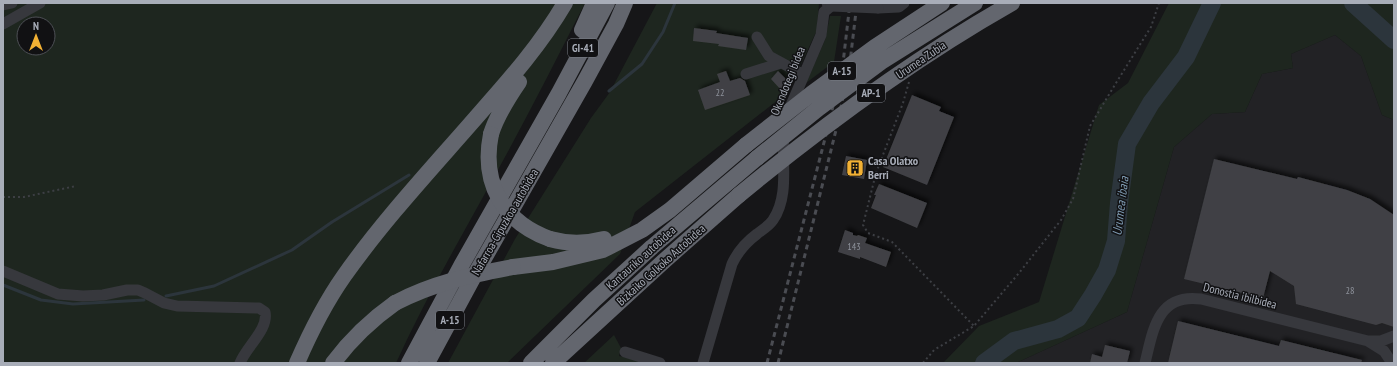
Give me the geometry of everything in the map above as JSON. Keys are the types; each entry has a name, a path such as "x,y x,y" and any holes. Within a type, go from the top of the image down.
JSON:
{"highway":[{"path":"297,363 321,313 358,256 383,225 533,52 565,3"},
{"path":"559,93 562,75 594,3"},
{"name":"GI-41","path":"559,93 607,3"},
{"name":"GI-41","path":"585,81 616,24 625,3"},
{"path":"585,81 599,69 638,3"},
{"name":"A-15","path":"719,168 810,94 942,3"},
{"name":"Urumea Zubia","path":"757,158 819,108 881,62 975,3"},
{"name":"Urumea Zubia","path":"739,195 791,152 860,100 936,49 1012,3"},
{"path":"533,52 529,67 506,101 494,123 489,145 489,167 491,178 500,199 513,217 530,231 560,242 581,244 601,240 621,233 648,219 719,168"},
{"name":"Nafarroa-Gipuzkoa autobidea","path":"427,363 473,278 585,81"},
{"name":"Nafarroa-Gipuzkoa autobidea","path":"409,363 461,266 559,93"},
{"name":"Kantauriko autobidea","path":"531,363 594,300 652,247 757,158"},
{"path":"333,363 352,340 373,319 395,303 416,292 471,275 513,267 553,262 603,250 642,230 670,210 719,168"},
{"name":"Bizkaiko Golkoko Autobidea","path":"583,335 739,195"},
{"path":"560,363 583,335"},
{"name":"AP-1","path":"553,363 583,335"}],"street":[{"path":"3,5 12,3"},
{"path":"3,24 40,3"},
{"name":"Okendotegi bidea","path":"703,363 736,255 747,242 769,225 778,210 783,190 782,146 786,119 821,35 824,12 829,4 878,8 899,7 904,3"},
{"path":"757,37 769,56 804,75"},
{"path":"746,74 781,63"},
{"path":"3,271 58,294 83,296 138,290 145,292 164,303 177,306 259,308 266,312 267,317 263,327 240,363"},
{"name":"Donostia ibilbidea","path":"1145,363 1154,325 1157,319 1172,303 1186,298 1201,300 1368,341 1381,341 1394,336"},
{"name":"Donostia ibilbidea","path":"1368,341 1384,351 1392,363"},
{"path":"625,352 660,363"}],"path":[{"path":"923,363 934,350 974,326 1061,220 1073,199 1090,126 1151,27 1159,3"},
{"path":"910,81 876,173 863,225 868,233 892,242 974,326"},
{"path":"3,197 24,197 76,186"}],"shaded area":[{"path":"3,3 585,3 522,125 449,258 396,363 3,363"},
{"path":"657,3 819,3 817,30 788,92 635,212 620,254 507,363 448,363 515,239 591,118 610,92"},
{"path":"1169,3 1394,3 1394,120 1382,115 1361,56 1335,35 1291,54 1293,68 1262,74 1245,112 1212,114 1174,147 1127,312 1016,363 943,363 979,326 1039,302 1099,105 1128,83"},
{"path":"830,16 841,16 834,62 806,83 825,40"},
{"path":"1335,35 1361,56 1382,115 1394,120 1394,363 1016,363 1127,312 1174,147 1212,114 1245,112 1262,74 1293,68 1291,54"},
{"path":"614,335 621,348 619,356 652,363 584,363"}],"building":[{"path":"694,28 717,31 716,33 748,38 746,50 718,46 719,44 693,41"},
{"path":"726,71 730,81 740,78 745,81 750,95 705,110 698,90 720,82 717,74"},
{"path":"778,71 790,83 782,91 771,79"},
{"path":"912,95 941,107 939,111 954,117 927,185 883,167"},
{"name":"Casa Olatxo Berri","path":"846,156 867,160 864,179 842,175"},
{"path":"1214,159 1297,179 1298,177 1347,190 1370,199 1394,215 1394,327 1382,323 1376,325 1296,304 1294,286 1270,271 1263,298 1184,279"},
{"path":"879,184 927,203 917,228 871,208 876,195 874,195"},
{"path":"845,230 853,233 853,235 867,238 865,243 891,252 886,267 860,257 860,259 838,252"},
{"path":"1178,321 1279,346 1281,340 1362,360 1361,363 1168,363"},
{"path":"1105,345 1130,351 1127,363 1090,363 1092,354 1102,357"}],"waterway":[{"path":"609,91 642,64 663,32 675,3"},
{"name":"Urumea ibaia","path":"984,363 1014,341 1058,329 1078,318 1093,295 1107,270 1116,241 1119,203 1127,144 1151,103 1186,57 1212,3"},
{"name":"Urumea ibaia","path":"1353,3 1394,40"},
{"path":"166,296 214,286 292,250 332,222 409,175"},
{"path":"3,285 41,300 73,304 144,300"}],"railway":[{"path":"767,363 843,63 850,3"},
{"path":"778,363 838,122 850,62 857,3"}],"place":[{"name":"Casa Olatxo Berri","path":"855,168"}]}
